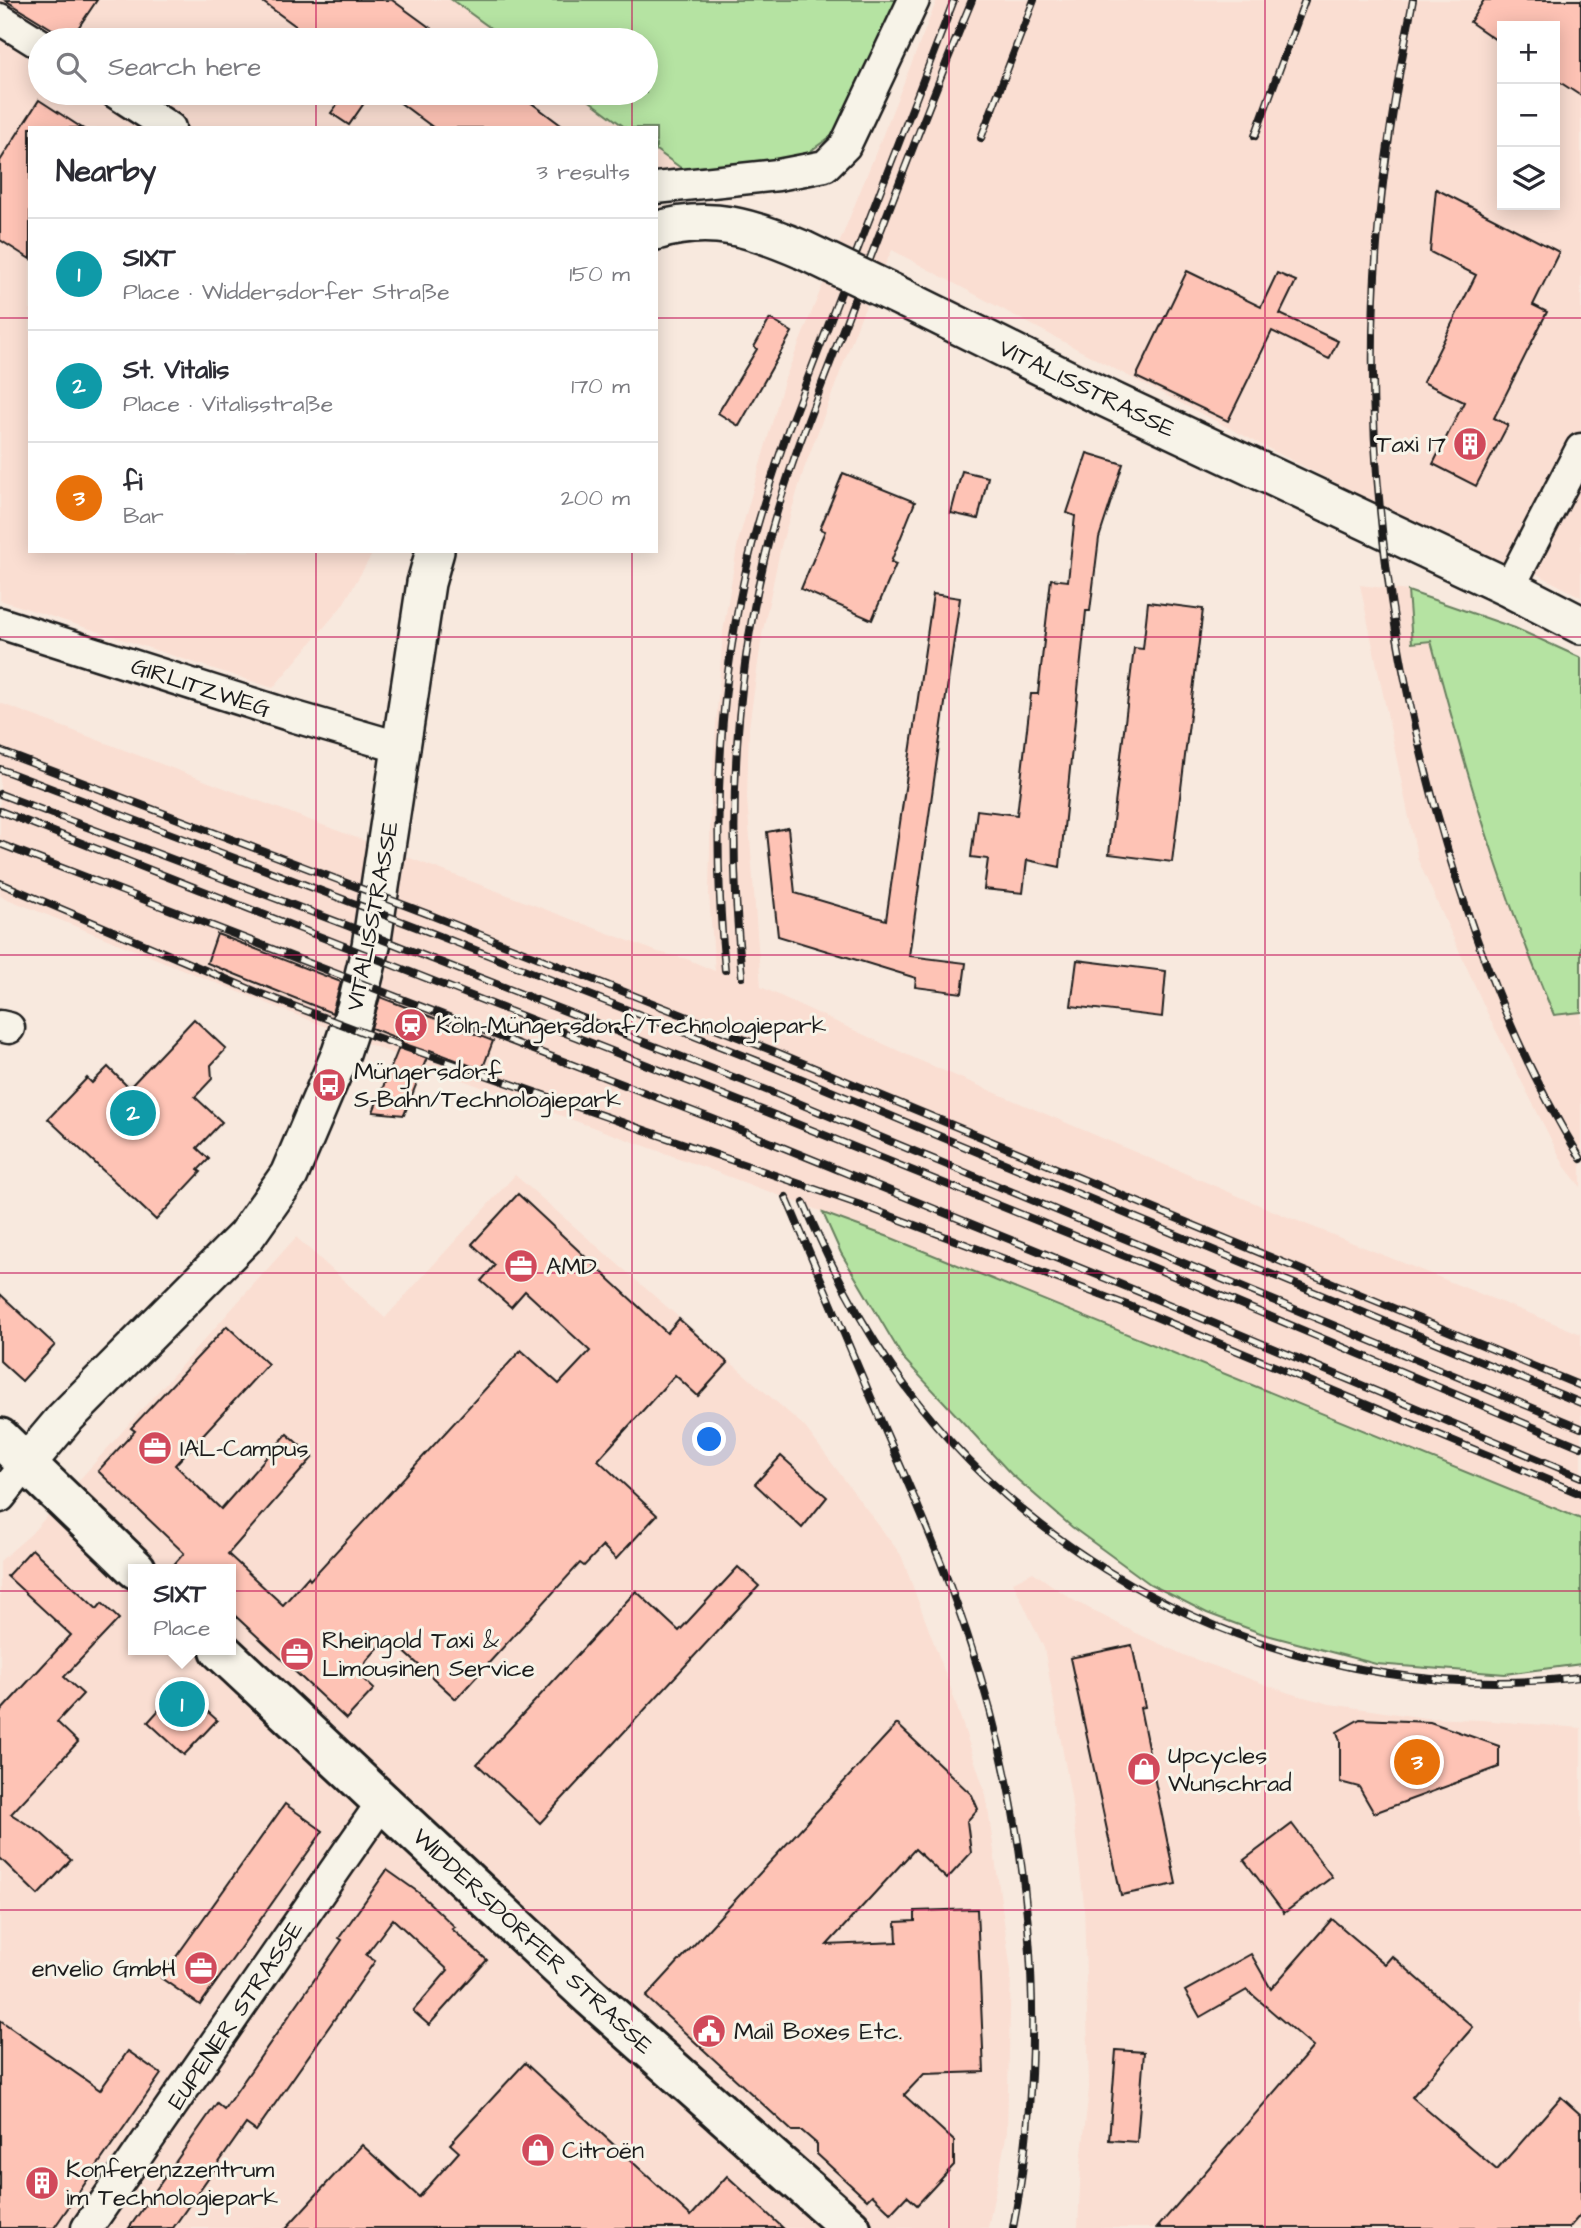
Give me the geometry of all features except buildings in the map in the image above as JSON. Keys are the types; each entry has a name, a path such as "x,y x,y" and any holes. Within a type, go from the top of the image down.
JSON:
{"main road":[{"path":"13,1450 131,1564"},
{"name":"WIDDERSDORFER STRASSE","path":"225,1655 591,1997 851,2228"}],"street":[{"path":"658,188 779,175 825,166 845,146 914,0"},
{"path":"0,19 28,36"},
{"path":"135,105 167,126"},
{"name":"VITALISSTRASSE","path":"658,230 707,222 734,225 766,234 1509,588 1581,625"},
{"path":"1509,588 1581,449"},
{"name":"VITALISSTRASSE","path":"13,1450 64,1419 246,1236 289,1175 329,1085 356,1007 370,946 426,583 434,553"},
{"name":"GIRLITZWEG","path":"0,623 292,716 402,748"},
{"path":"0,1497 13,1450"},
{"name":"EUPENER STRASSE","path":"87,2228 383,1801"}],"shaded area":[{"path":"0,0 452,0 490,28 28,28 28,105 595,105 623,126 28,126 28,553 373,553 342,606 273,688 0,600"},
{"path":"937,0 1581,0 1581,597 1524,567 1487,561 1107,365 892,250 860,319 804,469 781,546 762,635 749,727 747,798 761,987 914,1058 1283,1215 1581,1334 1581,1519 889,1237 426,1067 0,896 0,703 658,952 687,959 715,971 709,895 711,792 723,632 738,542 784,381"},
{"path":"658,151 688,173 658,178"},
{"path":"1360,585 1408,591 1412,642 1431,641 1470,785 1533,967 1554,1015 1581,1012 1581,1187 1565,1167 1491,1021 1418,860"},
{"path":"515,1175 804,1426 901,1555 951,1689 986,1795 1011,1971 1007,2132 988,2228 0,2228 0,1561 31,1534 296,1237 385,1318"},
{"path":"1033,1572 1073,1600 1134,1632 1186,1656 1289,1693 1330,1704 1425,1718 1581,1728 1581,2228 1078,2228 1081,2163 1089,2088 1084,1904 1071,1796 1044,1648 1013,1582"}],"green space":[{"path":"452,0 896,0 841,129 802,157 688,173 658,151 658,126 623,126 595,105 658,105 658,28 490,28"},
{"path":"1408,591 1515,628 1581,658 1581,1012 1554,1015 1535,969 1485,830 1431,641 1412,643"},
{"path":"823,1213 889,1237 1581,1519 1581,1664 1505,1674 1376,1664 1263,1634 1207,1613 1150,1584 1072,1527 1011,1474 903,1358 841,1253"}],"railway":[{"path":"725,970 719,872 720,774 728,676 748,560 789,427 954,0"},
{"path":"742,977 735,872 736,766 746,660 765,556 782,494 804,432 972,0"},
{"path":"981,138 1034,0"},
{"path":"1255,136 1305,0"},
{"path":"1413,0 1396,91 1377,244 1373,396 1384,548 1395,623 1426,772 1472,927 1520,1046 1581,1159"},
{"path":"0,751 433,916 781,1054 1581,1386"},
{"path":"0,769 432,933 778,1069 1581,1403"},
{"path":"0,794 343,924 774,1093 1581,1428"},
{"path":"0,811 767,1112 1152,1267 1581,1447"},
{"path":"0,844 713,1119 1132,1289 1581,1477"},
{"path":"0,883 259,993 373,1036 872,1209 1127,1305 1581,1494"},
{"path":"786,1197 947,1578 988,1703 1006,1777 1028,1926 1032,2002 1031,2078 1025,2153 1013,2228"},
{"path":"804,1203 833,1266 866,1327 891,1366 953,1444 1025,1512 1106,1570 1194,1616 1286,1651 1383,1673 1482,1682 1581,1677"}],"place":[{"name":"Taxi 17","path":"1470,444"},
{"name":"Köln-Müngersdorf/Technologiepark","path":"411,1025"},
{"name":"Müngersdorf S-Bahn/Technologiepark","path":"329,1085"},
{"name":"St. Vitalis","path":"133,1113"},
{"name":"AMD","path":"521,1266"},
{"name":"IAL-Campus","path":"155,1448"},
{"name":"Rheingold Taxi & Limousinen Service","path":"297,1654"},
{"name":"SIXT","path":"182,1704"},
{"name":"fi","path":"1417,1762"},
{"name":"Upcycles Wunschrad","path":"1144,1769"},
{"name":"envelio GmbH","path":"201,1968"},
{"name":"Mail Boxes Etc.","path":"709,2031"},
{"name":"Citroën","path":"538,2150"},
{"name":"Konferenzzentrum im Technologiepark","path":"42,2183"}]}
